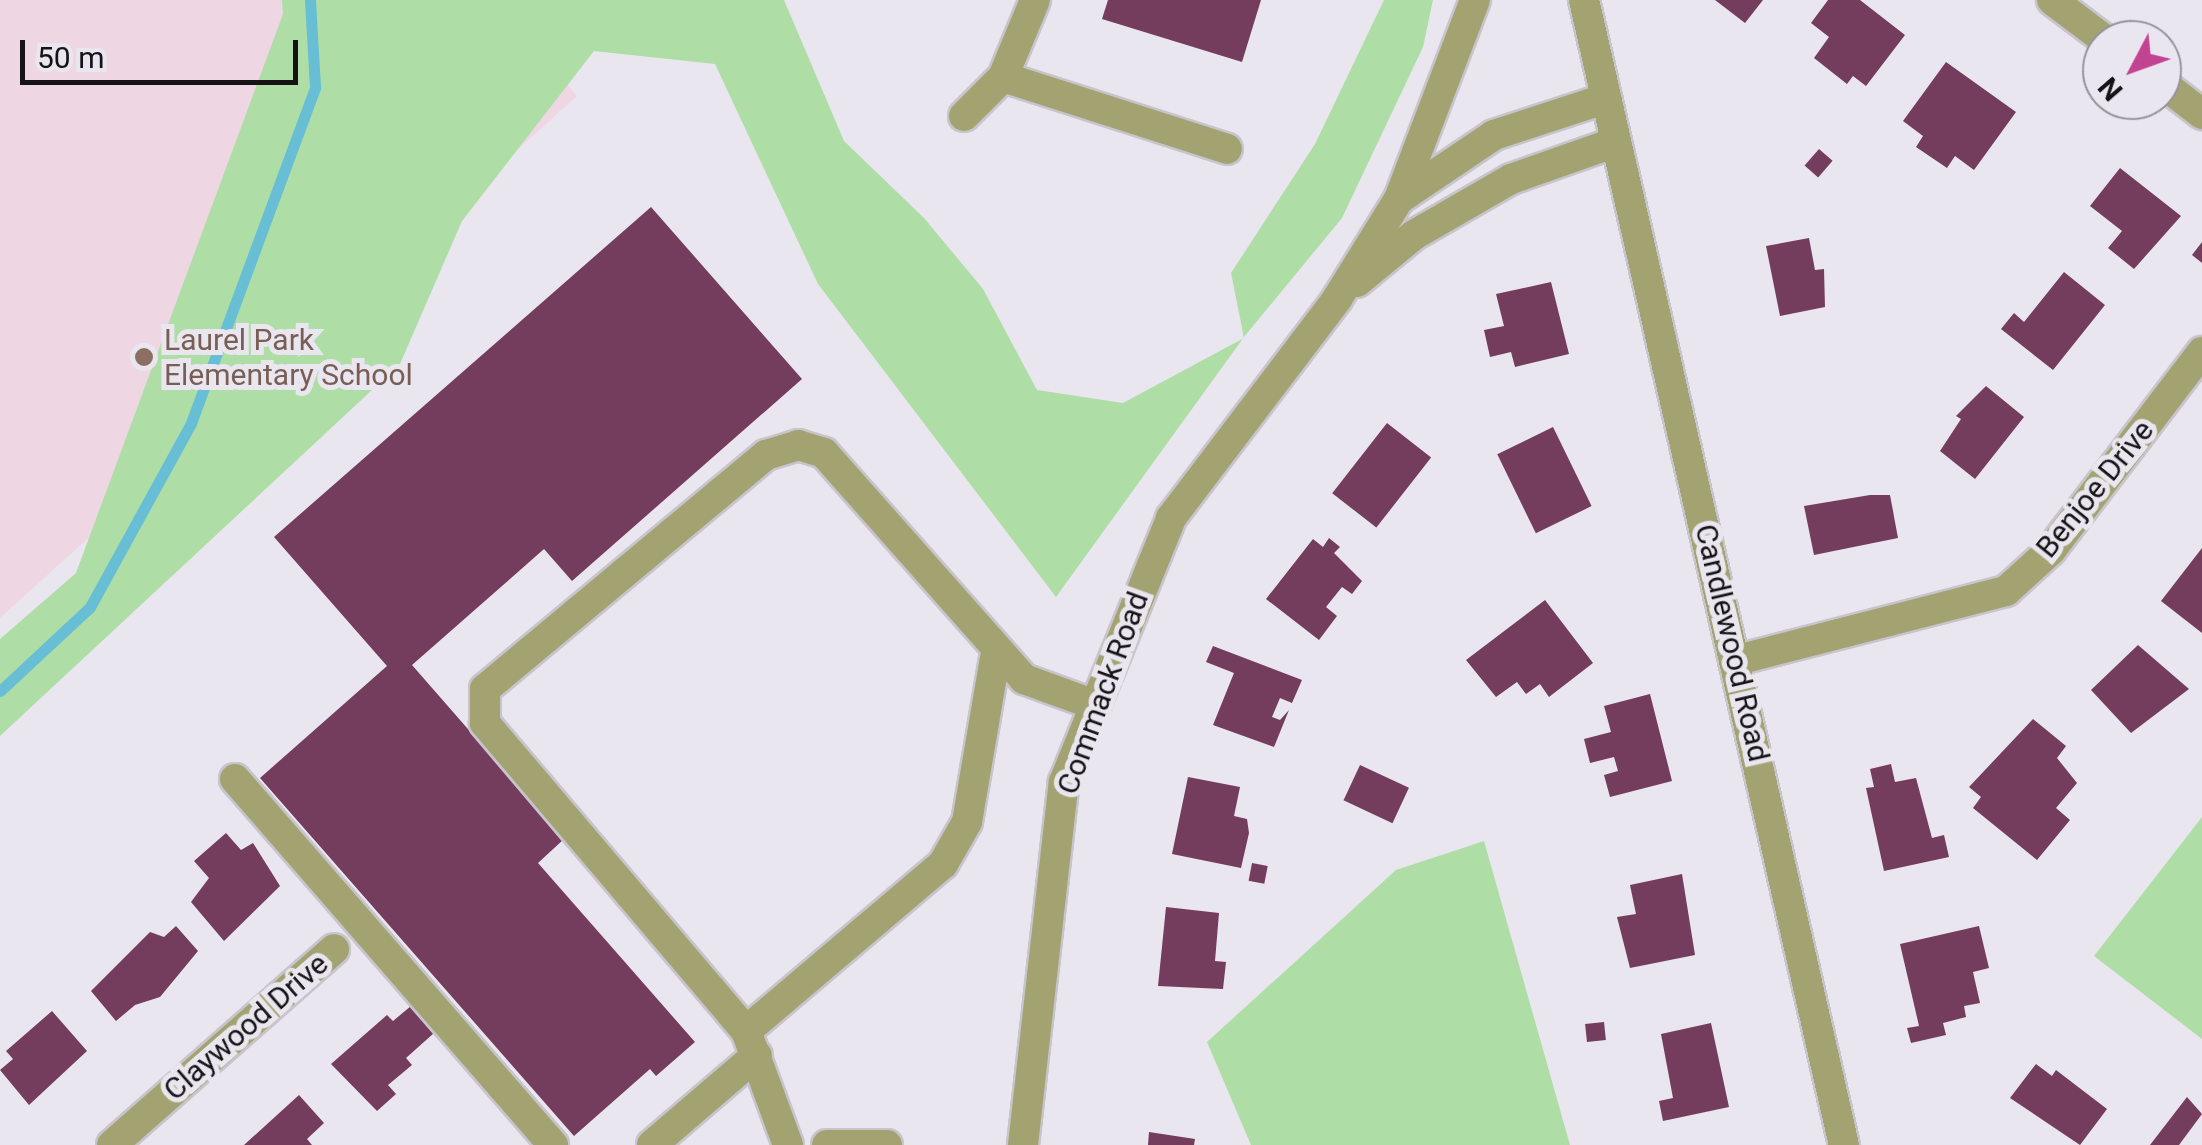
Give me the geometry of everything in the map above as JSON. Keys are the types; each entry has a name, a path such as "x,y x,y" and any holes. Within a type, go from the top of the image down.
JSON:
{"street":[{"path":"964,116 1003,76 1035,0"},
{"path":"1399,199 1475,0"},
{"path":"1584,0 1616,142"},
{"path":"2052,0 2082,23"},
{"path":"1003,76 1227,149"},
{"name":"Commack Road","path":"1023,1145 1064,782 1171,518 1337,299 1399,199 1494,135 1604,98"},
{"path":"2182,98 2202,114"},
{"name":"Commack Road","path":"1337,299 1414,235 1511,179 1616,142"},
{"name":"Candlewood Road","path":"1616,142 1847,1143"},
{"name":"Benjoe Drive","path":"1737,660 2006,591 2051,550 2202,352"},
{"path":"788,1145 751,1043 485,723 485,689 766,455 798,445 824,453 996,652 1024,679 1095,705"},
{"path":"652,1145 751,1043 943,864 966,822 996,652"},
{"path":"235,780 553,1145"},
{"name":"Claywood Drive","path":"112,1145 334,949"},
{"path":"827,1145 887,1145"}],"shaded area":[{"name":"Laurel Park Elementary School","path":"0,0 494,0 577,96 0,618"}],"green space":[{"path":"282,0 784,0 844,141 924,218 983,289 1037,390 1123,403 1243,339 1056,597 818,284 715,64 594,51 462,221 400,364 0,736 0,639 76,573 283,14"},
{"path":"1384,0 1433,0 1423,47 1342,218 1244,337 1231,273 1315,144"},
{"path":"2202,817 2202,1039 2094,956"},
{"path":"1484,841 1570,1145 1251,1145 1207,1042 1396,870"}],"building":[{"path":"1108,0 1261,0 1242,62 1102,19"},
{"path":"1715,0 1763,0 1745,23"},
{"path":"1828,0 1860,0 1905,35 1866,86 1853,76 1847,84 1814,58 1829,37 1811,23"},
{"path":"1946,62 2016,112 1974,170 1955,156 1947,168 1916,147 1923,136 1903,121"},
{"path":"1819,149 1833,161 1818,177 1805,166"},
{"path":"2120,168 2181,216 2134,269 2108,248 2122,231 2090,206"},
{"path":"651,207 802,379 572,581 544,549 412,665 564,839 538,863 695,1042 656,1076 650,1069 574,1136 260,778 387,666 274,537"},
{"path":"1809,238 1815,270 1824,269 1825,307 1780,316 1766,246"},
{"path":"2202,242 2202,263 2192,255"},
{"path":"2064,272 2105,305 2053,370 2001,329 2014,313 2024,322"},
{"path":"1551,282 1569,354 1515,367 1511,352 1490,357 1484,330 1504,326 1496,294"},
{"path":"1986,386 2024,417 1975,479 1940,451 1961,419 1956,416"},
{"path":"1387,423 1431,457 1376,528 1332,493"},
{"path":"1553,427 1592,506 1536,533 1497,454"},
{"path":"1890,495 1898,538 1814,555 1804,506"},
{"path":"1329,538 1340,547 1334,553 1362,581 1352,594 1342,587 1326,607 1337,616 1319,640 1266,599 1313,539 1323,547"},
{"path":"2202,548 2202,633 2161,601"},
{"path":"1545,600 1593,663 1549,697 1540,684 1526,694 1517,682 1496,697 1466,660"},
{"path":"2138,645 2189,689 2131,733 2091,690"},
{"path":"1213,646 1302,680 1292,703 1280,698 1272,717 1280,720 1289,710 1274,747 1213,725 1234,673 1206,662"},
{"path":"1650,694 1672,781 1610,797 1604,775 1618,771 1614,757 1590,763 1584,739 1611,732 1604,706"},
{"path":"2033,719 2066,746 2057,758 2077,783 2056,808 2070,820 2037,860 1973,808 1981,797 1969,787"},
{"path":"1891,764 1895,782 1916,778 1932,838 1944,835 1949,857 1884,871 1866,788 1874,787 1870,769"},
{"path":"1360,765 1409,788 1392,823 1344,800"},
{"path":"1188,777 1240,787 1234,816 1247,819 1249,833 1241,868 1172,854"},
{"path":"226,833 241,850 253,843 280,886 224,941 191,902 209,878 194,861"},
{"path":"1252,863 1268,866 1264,884 1249,881"},
{"path":"1682,874 1695,955 1630,968 1617,917 1636,914 1630,885"},
{"path":"1166,907 1219,913 1215,961 1226,962 1223,989 1158,986"},
{"path":"176,926 198,951 160,997 135,1005 116,1021 91,991 150,932 164,937"},
{"path":"1979,926 1989,968 1973,972 1980,1003 1964,1006 1966,1017 1943,1023 1946,1035 1911,1043 1907,1028 1919,1026 1900,944"},
{"path":"411,1006 434,1033 406,1058 412,1065 388,1085 396,1094 377,1111 331,1064 387,1015 393,1021"},
{"path":"52,1011 87,1051 29,1105 0,1070 13,1059 6,1051"},
{"path":"1604,1022 1606,1040 1587,1042 1585,1024"},
{"path":"1711,1023 1729,1107 1663,1121 1659,1101 1673,1098 1661,1034"},
{"path":"2036,1064 2052,1076 2056,1070 2107,1109 2080,1145 2010,1098"},
{"path":"299,1095 324,1123 307,1139 312,1145 244,1145"},
{"path":"2187,1097 2202,1114 2179,1145 2150,1145"},
{"path":"1149,1132 1195,1139 1194,1145 1148,1145"}],"waterway":[{"path":"0,691 90,607 191,423 315,87 310,0"}],"place":[{"name":"Laurel Park Elementary School","path":"144,357"}]}
